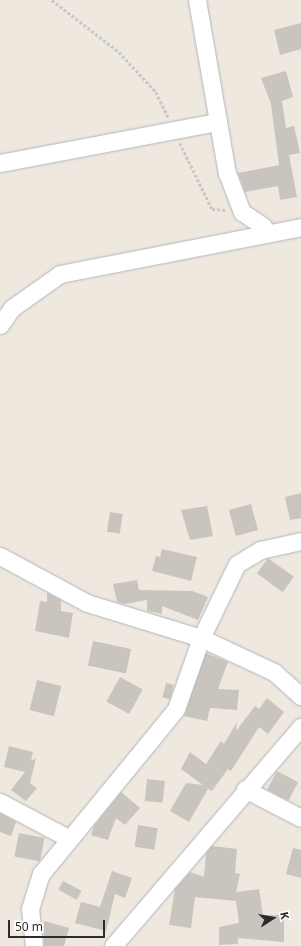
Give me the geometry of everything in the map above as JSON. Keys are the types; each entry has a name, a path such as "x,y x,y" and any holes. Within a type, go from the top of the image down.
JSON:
{"street":[{"path":"196,0 227,173 242,212 263,226 268,234"},
{"path":"0,163 218,122"},
{"path":"0,325 12,308 60,274 301,227"},
{"path":"34,946 30,909 34,890 42,874 68,838 176,709 201,638 237,564 260,550 301,541"},
{"path":"0,556 86,603 201,638 274,672 301,696"},
{"path":"115,945 245,789 301,727"},
{"path":"245,789 301,818"},
{"path":"0,802 68,838"}],"path":[{"path":"52,0 119,52 156,92 212,209 242,212"}],"building":[{"path":"301,23 301,49 280,55 274,30"},
{"path":"286,71 293,97 282,101 286,128 294,126 300,153 289,155 297,197 280,200 278,186 245,192 238,173 279,165 271,104 261,78"},
{"path":"301,493 301,518 290,520 285,497"},
{"path":"251,504 258,530 236,536 229,510"},
{"path":"207,506 213,536 190,540 181,510"},
{"path":"110,512 123,514 120,534 107,532"},
{"path":"162,549 197,557 191,581 152,571 156,556 160,557"},
{"path":"268,558 294,577 283,592 257,573"},
{"path":"137,580 139,590 192,591 208,597 198,620 162,606 162,614 147,611 147,600 125,604 117,602 113,584"},
{"path":"47,593 61,600 61,611 73,613 69,638 35,631 40,601 47,602"},
{"path":"93,641 131,649 126,674 88,665"},
{"path":"206,653 228,662 218,689 239,690 237,710 210,708 207,721 184,716"},
{"path":"120,677 143,690 129,714 106,701"},
{"path":"37,680 61,686 54,716 30,710"},
{"path":"166,683 174,685 170,699 162,698"},
{"path":"267,698 284,712 268,734 259,727 231,771 228,769 212,791 208,789 189,822 170,811 186,783 203,785 181,769 190,752 206,764 221,741 224,744 237,722 236,731 255,706 259,709"},
{"path":"9,746 33,752 31,761 36,758 30,783 37,788 26,801 11,790 25,772 4,767"},
{"path":"277,771 298,782 288,801 267,790"},
{"path":"147,779 165,781 163,803 145,801"},
{"path":"121,792 140,808 125,825 116,818 108,840 91,835 94,826"},
{"path":"0,813 16,822 11,836 0,832"},
{"path":"138,825 158,828 154,850 135,847"},
{"path":"19,833 45,838 40,862 14,857"},
{"path":"212,846 237,849 235,873 240,874 236,892 259,889 263,915 284,915 284,942 238,938 238,944 219,945 219,927 239,923 236,901 195,897 191,928 169,925 175,889 190,872 204,877 206,853"},
{"path":"293,848 301,850 301,878 286,874"},
{"path":"112,871 132,878 125,898 115,894 106,931 75,923 81,902 100,907"},
{"path":"63,881 82,891 77,900 58,890"},
{"path":"44,921 69,928 64,946 44,946"}]}
